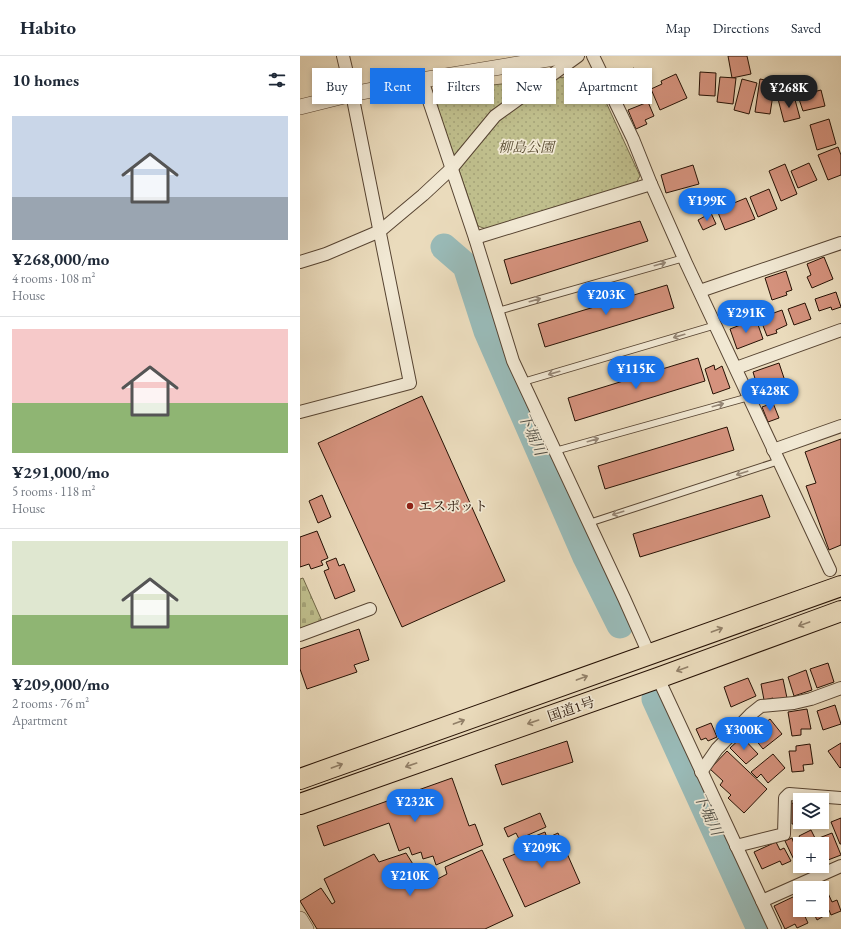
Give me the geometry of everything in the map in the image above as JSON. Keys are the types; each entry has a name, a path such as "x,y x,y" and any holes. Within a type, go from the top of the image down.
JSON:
{"highway":[{"name":"国道1号","path":"300,779 841,586"},
{"name":"国道1号","path":"300,804 658,678 841,611"}],"street":[{"path":"343,56 346,68"},
{"path":"425,80 566,56"},
{"path":"300,262 326,254 380,231 423,196 452,168 495,116 578,56"},
{"path":"593,56 632,139 684,258 830,570"},
{"path":"425,89 475,238 513,362 649,654"},
{"path":"300,107 312,104"},
{"path":"300,412 410,383 354,104"},
{"path":"475,238 651,184"},
{"path":"700,290 841,243"},
{"path":"736,368 841,330"},
{"path":"776,456 841,426"},
{"path":"300,635 370,609"},
{"path":"658,678 775,929"},
{"path":"701,772 717,749 751,714 761,706 794,703 841,688"},
{"path":"736,846 784,834 785,798 789,794 841,798"},
{"path":"762,901 841,866"},
{"path":"300,919 306,929"}],"lane":[{"path":"498,311 684,258"},
{"path":"523,382 716,326"},
{"path":"555,451 749,397"},
{"path":"589,523 776,456"}],"green space":[{"name":"柳島公園","path":"564,77 564,104 607,104 640,176 636,183 486,229 478,226 436,104 494,104 494,85 502,84 502,104 556,104 556,78"},
{"path":"303,578 322,621 300,630 300,579"}],"building":[{"path":"728,56 747,56 751,74 732,78"},
{"path":"700,72 716,73 715,96 699,95"},
{"path":"676,74 687,98 660,110 652,89 662,84 661,81"},
{"path":"720,77 736,78 733,104 717,102"},
{"path":"742,79 757,83 749,114 734,110"},
{"path":"760,79 775,82 770,114 755,112"},
{"path":"821,90 825,106 803,111 798,96"},
{"path":"794,96 800,118 784,122 778,99"},
{"path":"643,104 649,104 654,116 645,120 647,124 636,129 628,110"},
{"path":"829,119 836,144 817,150 810,125"},
{"path":"838,147 841,155 841,175 828,180 818,155"},
{"path":"809,163 817,180 798,188 791,171"},
{"path":"785,164 797,194 781,201 769,171"},
{"path":"693,165 699,184 666,193 661,175"},
{"path":"769,189 777,209 758,217 750,197"},
{"path":"746,198 755,219 725,230 717,210"},
{"path":"711,213 716,224 703,230 698,220"},
{"path":"640,221 648,241 511,284 504,260"},
{"path":"824,257 833,279 812,288 807,277 811,275 807,264"},
{"path":"786,271 792,290 786,292 787,295 772,300 765,278"},
{"path":"667,285 674,308 545,347 538,324"},
{"path":"836,292 841,307 832,310 831,307 819,311 815,299"},
{"path":"805,303 811,319 794,325 788,309"},
{"path":"782,310 787,325 776,330 777,333 767,336 760,318"},
{"path":"756,319 763,339 737,349 730,329"},
{"path":"698,358 705,381 575,421 568,398"},
{"path":"779,363 789,393 770,400 764,383 757,385 753,372"},
{"path":"714,365 715,370 722,366 730,388 713,394 705,369"},
{"path":"422,396 505,581 402,627 318,443"},
{"path":"773,403 779,418 768,422 762,407"},
{"path":"727,427 734,450 605,489 598,466"},
{"path":"841,439 841,545 829,550 806,486 816,483 805,452"},
{"path":"322,495 331,517 318,523 309,501"},
{"path":"762,495 770,517 640,557 633,534"},
{"path":"317,531 328,558 321,561 323,565 311,569 309,564 300,567 300,537"},
{"path":"336,558 339,566 344,564 355,591 335,599 324,571 329,569 326,562"},
{"path":"359,629 369,660 354,665 357,672 307,689 300,669 300,649"},
{"path":"828,663 834,682 817,688 810,669"},
{"path":"806,670 812,690 794,696 788,677"},
{"path":"748,678 756,696 731,707 724,687"},
{"path":"783,679 787,698 773,701 773,698 764,700 761,684"},
{"path":"835,705 841,724 823,730 817,711"},
{"path":"807,709 811,729 801,729 801,735 792,736 788,712"},
{"path":"770,719 782,734 763,749 751,734"},
{"path":"711,723 717,737 708,741 706,738 701,740 696,729"},
{"path":"742,737 758,754 746,764 730,748"},
{"path":"567,741 573,762 502,785 495,765"},
{"path":"841,743 841,767 840,768 828,751"},
{"path":"810,744 813,764 803,765 804,771 792,772 789,751 796,751 796,746"},
{"path":"727,751 767,789 744,813 728,798 731,795 720,785 723,781 710,769"},
{"path":"773,754 785,768 768,783 761,774 757,778 751,772"},
{"path":"452,778 469,826 475,824 483,845 436,865 433,856 423,859 421,852 412,855 409,847 399,851 389,823 324,846 317,826"},
{"path":"792,803 793,803 793,824"},
{"path":"540,813 546,827 519,839 516,833 508,837 504,828"},
{"path":"841,818 841,844 840,844 831,822"},
{"path":"811,830 814,837 800,837"},
{"path":"545,832 547,838 558,833 580,883 525,907 503,859 532,847 528,839"},
{"path":"832,833 841,855 829,860 829,837 822,837"},
{"path":"792,838 793,841 793,858 785,841"},
{"path":"776,842 780,850 784,848 791,861 782,865 780,861 762,869 754,852"},
{"path":"482,850 513,916 485,929 317,929 300,901 321,888 332,904 335,902 324,879 374,854 379,862 406,853 426,885 447,874 445,867"},
{"path":"829,895 832,902 837,900 841,911 831,915 829,910"},
{"path":"793,897 793,917 805,917 808,923 797,928 795,924 785,929 774,906"},
{"path":"816,917 822,917 817,920"}],"waterway":[{"name":"下堀川","path":"444,247 466,266 487,331 586,557 620,625"},
{"name":"下堀川","path":"655,699 760,929"}],"place":[{"name":"エスポット","path":"410,506"}]}
